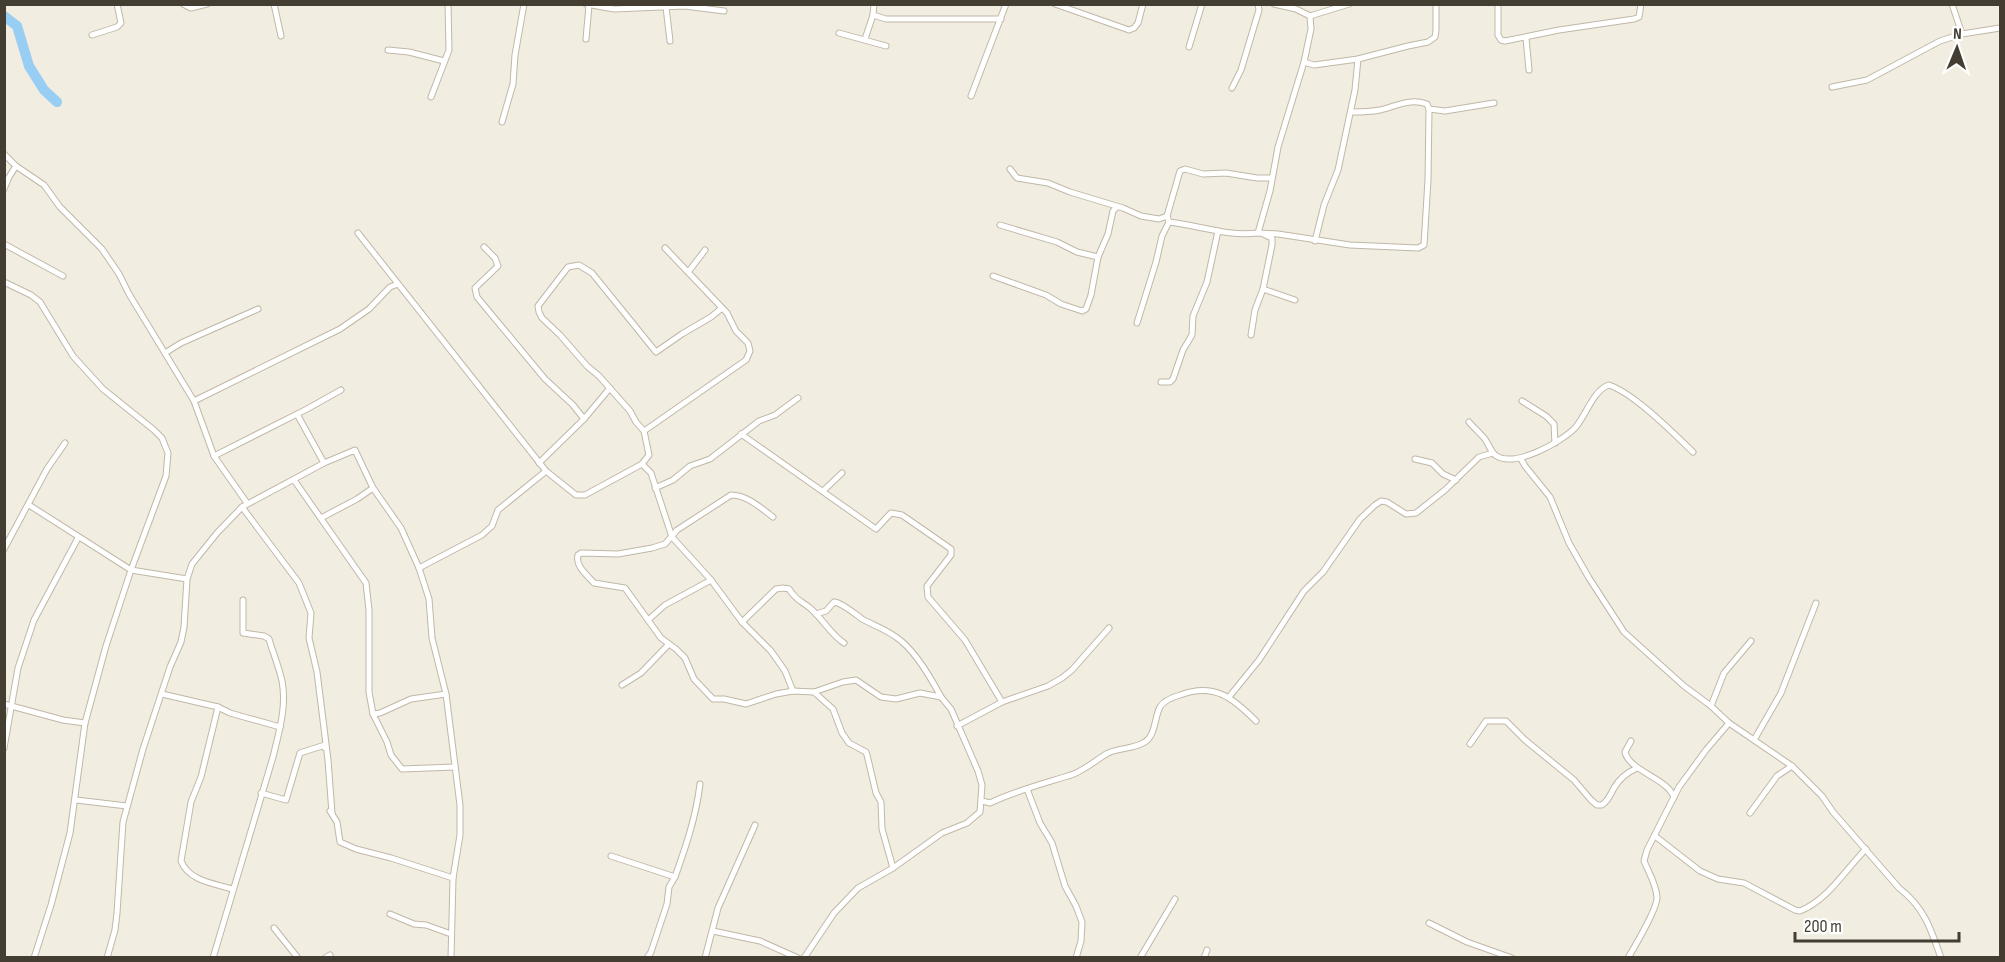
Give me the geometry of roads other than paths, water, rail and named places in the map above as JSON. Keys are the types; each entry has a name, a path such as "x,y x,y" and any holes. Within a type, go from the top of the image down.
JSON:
{"street":[{"path":"92,35 117,27 121,23 117,4"},
{"path":"183,4 190,8 207,4"},
{"path":"274,4 281,36"},
{"path":"431,98 448,50 448,4"},
{"path":"502,122 513,84 515,55 524,4"},
{"path":"865,39 874,4"},
{"path":"971,96 1006,4"},
{"path":"1055,4 1129,30 1138,23 1143,4"},
{"path":"1189,47 1202,4"},
{"path":"1232,88 1241,70 1259,10 1258,4"},
{"path":"1304,62 1314,65 1358,59 1428,42 1435,37 1436,4"},
{"path":"1498,4 1498,35 1501,40 1526,38 1559,30 1634,19 1639,17 1641,4"},
{"path":"1952,4 1962,34"},
{"path":"586,39 588,5 614,9 685,6 724,11"},
{"path":"1276,5 1296,9 1310,16 1345,5"},
{"path":"666,7 670,41"},
{"path":"873,15 886,19 1001,19"},
{"path":"1258,233 1270,191 1278,147 1304,62 1311,29 1310,16"},
{"path":"1832,87 1867,80 1940,41 1962,34 2001,28"},
{"path":"839,33 886,46"},
{"path":"1526,38 1529,70"},
{"path":"388,50 409,52 444,61"},
{"path":"1315,241 1324,205 1338,170 1351,112 1358,59"},
{"path":"1010,169 1017,177 1048,183 1141,216 1168,219 1218,231 1278,234 1350,245 1418,248 1424,244 1428,180 1429,109 1427,104 1418,101 1404,102 1379,110 1351,112"},
{"path":"1429,109 1445,111 1494,103"},
{"path":"4,154 16,166 44,184 60,207 102,249 194,401 214,456 244,505 299,583 311,614 309,638 317,672 332,813"},
{"path":"4,189 16,166"},
{"path":"1137,323 1180,171 1185,169 1203,174 1226,173 1257,178 1271,177"},
{"path":"993,276 1046,295 1060,304 1082,311 1086,309 1098,257 1108,234 1113,211 1117,207"},
{"path":"1000,225 1098,257"},
{"path":"1161,382 1170,382 1173,379 1183,350 1191,339 1193,316 1207,282 1218,231"},
{"path":"358,233 539,463 546,471 580,496 642,464 649,455 644,431 610,388 542,318 538,306 568,267 579,265 592,273 656,352 722,308"},
{"path":"1251,335 1272,244 1272,238 1258,233"},
{"path":"4,244 63,276"},
{"path":"484,247 495,258 498,266 475,288 477,297 545,379 573,405 584,419"},
{"path":"644,431 746,360 750,351 748,344 736,331 727,313 665,248"},
{"path":"689,271 705,250"},
{"path":"4,282 40,302 74,356 103,389 154,430 166,445 168,463 166,476 106,646 86,723 70,833 34,957"},
{"path":"194,401 340,329 369,309 390,287 398,284"},
{"path":"1263,289 1295,300"},
{"path":"165,353 181,343 258,309"},
{"path":"1469,422 1484,437 1493,453 1500,458 1521,459 1556,443 1574,429 1600,390 1609,386 1633,400 1693,452"},
{"path":"539,463 584,419 610,388"},
{"path":"214,456 340,390"},
{"path":"655,488 673,480 690,465 710,459 759,421 775,415 798,398"},
{"path":"1522,401 1554,423 1556,443"},
{"path":"297,414 324,463"},
{"path":"741,434 858,515 863,522 876,529 891,513 902,515 951,549 951,555 927,586 928,597 965,639 1002,702"},
{"path":"4,549 47,469 65,443"},
{"path":"107,957 115,930 123,822 170,667 181,642 187,579 192,564 244,505 324,463 355,450 373,488 401,528 419,568 429,599 432,638 446,694 460,805 460,835 453,878 451,957"},
{"path":"1229,697 1259,660 1304,591 1323,572 1360,519 1370,509 1381,501 1411,515 1425,507 1479,457 1493,453"},
{"path":"1415,459 1432,463 1443,474 1456,480"},
{"path":"1521,459 1550,497 1569,543 1588,578 1624,632 1729,723 1792,766 1822,796 1833,812 1899,888 1912,898 1933,931 1941,957"},
{"path":"642,464 651,472 672,537 711,580 742,622 771,651 793,691"},
{"path":"419,568 482,535 492,526 498,510 546,471"},
{"path":"823,491 842,473"},
{"path":"294,480 366,583 369,610 369,692 373,714 391,755 402,768 455,767"},
{"path":"321,518 373,488"},
{"path":"773,517 739,495 731,495 677,530 665,544 618,554 585,553 578,555 578,564 594,583 625,588 661,638 685,658 694,679 713,699 747,704 776,694 793,691 814,692 856,680 881,697 896,699 920,693 941,698"},
{"path":"29,505 131,570 187,579"},
{"path":"4,748 18,668 34,620 78,538"},
{"path":"648,620 665,605 711,580"},
{"path":"742,622 777,589 789,589 796,600 810,608 829,631 844,643"},
{"path":"213,957 280,727 283,693 268,639 264,636 243,633 243,600"},
{"path":"804,957 834,913 858,888 893,868 942,833 957,828 973,818 980,812 982,801 982,785 978,771 951,709 941,698 934,683 907,645 838,603 834,602 826,611 816,614"},
{"path":"1754,740 1781,693 1816,603"},
{"path":"957,726 1002,702 1048,686 1062,678 1110,628"},
{"path":"1711,706 1724,673 1751,641"},
{"path":"622,685 641,673 669,644"},
{"path":"982,801 990,803 1068,776 1094,764 1108,753 1144,743 1149,738 1160,706 1183,694 1204,690 1219,693 1229,697 1256,722"},
{"path":"814,692 833,709 842,733 849,743 866,752 876,793 881,802 882,829 893,868"},
{"path":"162,694 218,707 230,713 280,727"},
{"path":"373,714 411,699 446,694"},
{"path":"4,704 63,720 86,723"},
{"path":"218,707 201,777 191,802 181,861 184,869 197,878 232,889"},
{"path":"1470,744 1486,721 1506,721 1525,740 1574,780 1585,795 1597,805 1602,805 1607,801 1621,779 1637,768"},
{"path":"1628,957 1655,909 1657,898 1653,881 1644,861 1654,836 1679,787 1729,723"},
{"path":"1631,741 1625,752 1626,755 1637,768 1671,789 1674,797"},
{"path":"261,794 286,800 300,753 325,745 329,809 337,822 340,842 348,847 453,878"},
{"path":"1750,813 1777,776 1792,766"},
{"path":"647,957 651,952 667,904 669,887 688,843 700,784"},
{"path":"1671,789 1679,787"},
{"path":"1027,789 1040,823 1052,843 1065,886 1082,922 1081,941 1076,957"},
{"path":"75,800 127,806"},
{"path":"705,957 718,908 755,825"},
{"path":"1654,836 1700,871 1718,879 1744,883 1800,911 1830,891 1848,867 1866,849"},
{"path":"611,856 675,877"},
{"path":"1140,957 1175,899"},
{"path":"390,915 451,934"},
{"path":"1429,923 1467,942 1512,957"},
{"path":"274,928 298,957"},
{"path":"713,931 760,941 798,957"},
{"path":"1204,957 1208,950"}],"waterway":[{"path":"4,16 17,26 29,66 44,90 57,102"}]}
